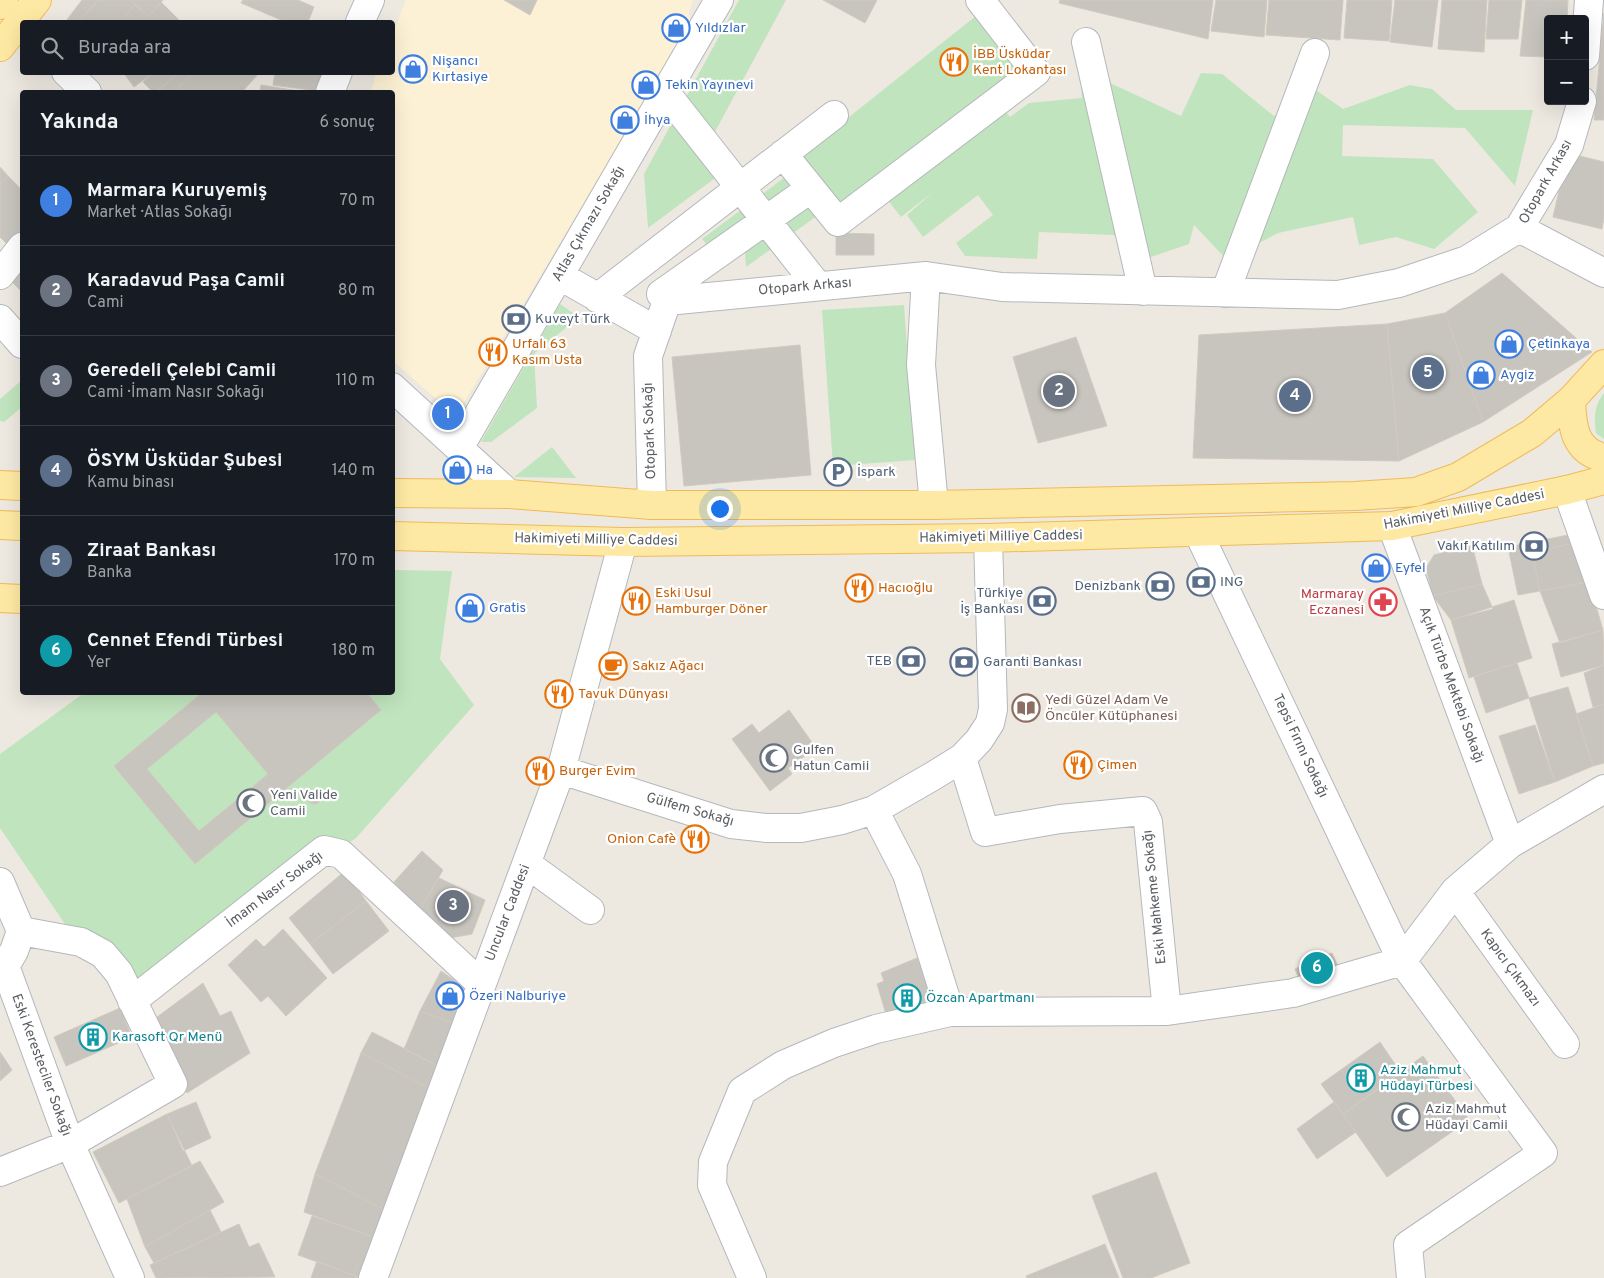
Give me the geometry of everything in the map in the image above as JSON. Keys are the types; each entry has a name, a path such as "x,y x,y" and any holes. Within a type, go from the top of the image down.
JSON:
{"main road":[{"path":"0,5 4,0"},
{"path":"25,20 37,0"},
{"path":"0,47 20,27"},
{"name":"Hakimiyeti Milliye Caddesi","path":"395,492 509,494 652,505 934,505 1355,496 1416,492 1458,476 1532,433 1572,400 1604,364"},
{"path":"1572,400 1574,433 1580,445 1596,456 1604,458"},
{"name":"Hakimiyeti Milliye Caddesi","path":"395,536 623,542 988,538 1392,526 1567,490 1604,480"},
{"path":"0,485 20,486"},
{"path":"0,524 20,526"},
{"path":"0,598 20,599"}],"street":[{"path":"361,20 370,0"},
{"name":"Atlas Çıkmazı Sokağı","path":"459,448 718,0"},
{"path":"783,154 838,222 1036,72 980,0"},
{"path":"1588,15 1589,0"},
{"path":"1086,42 1143,291"},
{"path":"1225,293 1315,53"},
{"path":"69,75 85,90"},
{"path":"331,90 337,75"},
{"path":"665,92 817,285"},
{"name":"Otopark Arkası","path":"667,301 817,285 926,276 1002,287 1338,296 1399,283 1467,260 1519,228 1569,145 1581,105"},
{"path":"598,298 834,115"},
{"path":"560,276 598,298 652,344 667,301 661,294 810,189"},
{"name":"Otopark Arkası","path":"1519,228 1604,273"},
{"path":"0,275 20,250"},
{"path":"926,276 920,365 934,505"},
{"path":"0,319 20,342"},
{"name":"Otopark Sokağı","path":"652,344 652,505"},
{"path":"395,390 509,494"},
{"path":"1567,490 1604,595"},
{"name":"Açık Türbe Mektebi Sokağı","path":"1392,526 1510,844"},
{"name":"Tepsi Fırını Sokağı","path":"1198,532 1402,960 1543,1153 1408,1245 1411,1278"},
{"path":"950,1012 907,874 874,810 962,758 980,740 990,723 993,709 988,538"},
{"name":"Uncular Caddesi","path":"373,1278 561,770 623,542"},
{"name":"Eski Mahkeme Sokağı","path":"962,758 985,832 1060,819 1143,811 1148,822 1167,1010"},
{"name":"Gülfem Sokağı","path":"561,770 731,824 766,828 801,828 842,820 874,810"},
{"path":"752,1278 712,1186 713,1162 742,1091 784,1065 834,1043 876,1029 950,1012 1167,1010 1293,993 1402,960 1455,891 1510,844 1604,789"},
{"name":"İmam Nasır Sokağı","path":"132,1001 324,850 341,854 481,984"},
{"path":"527,864 590,910"},
{"path":"0,882 22,931 82,942 103,954 118,973 173,1084 70,1144 0,1172"},
{"name":"Kapıcı Çıkmazı","path":"1455,891 1565,1044"},
{"name":"Eski Keresteciler Sokağı","path":"22,931 14,951 5,966 70,1144 130,1278"}],"shaded area":[{"path":"406,0 693,0 689,12 691,25 456,416 395,363 395,90 372,90 375,75 395,75 395,28"}],"green space":[{"path":"739,0 786,0 710,141 730,167 648,228 644,174"},
{"path":"986,8 1043,72 1001,106 1010,117 1029,103 1082,98 1080,69 1181,116 1201,73 1222,74 1274,116 1313,88 1343,109 1410,85 1432,89 1456,110 1533,110 1515,186 1465,128 1343,125 1342,156 1433,159 1478,212 1434,249 1396,237 1359,245 1353,217 1278,233 1227,260 1194,225 1189,244 1151,257 1113,235 1039,232 1037,259 965,256 956,243 993,215 978,195 923,237 907,215 933,192 901,217 876,185 838,215 795,160"},
{"path":"792,172 821,213 746,267 745,251 714,253 702,239"},
{"path":"560,304 579,317 534,354 537,408 491,442 481,442"},
{"path":"904,305 915,460 833,466 822,310"},
{"path":"20,382 20,409 4,422 0,421 0,399"},
{"path":"1604,393 1604,439 1596,433 1595,423 1597,407"},
{"path":"552,447 576,478 514,477"},
{"path":"395,570 452,571 440,659 474,705 356,838 138,989 69,930 0,828 0,754 81,695 395,695"}],"building":[{"path":"82,0 99,0 80,20 67,20"},
{"path":"99,0 130,0 135,5 121,20 80,20"},
{"path":"130,0 163,0 149,16"},
{"path":"243,0 298,0 314,7 309,20 281,20 241,3"},
{"path":"504,0 537,0 530,15"},
{"path":"823,0 877,0 865,23"},
{"path":"1060,0 1213,0 1208,39 1059,3"},
{"path":"1216,0 1267,0 1264,37 1211,31"},
{"path":"1269,0 1343,0 1340,40 1266,35"},
{"path":"1347,0 1392,0 1389,41 1344,38"},
{"path":"1395,0 1438,0 1432,47 1390,42"},
{"path":"1442,0 1487,0 1484,52 1438,49"},
{"path":"1489,0 1522,0 1518,39 1486,39"},
{"path":"1526,0 1568,0 1567,15 1544,15 1544,57 1520,56"},
{"path":"161,2 179,20 121,20 135,5 149,16"},
{"path":"1604,13 1604,120 1594,120"},
{"path":"125,75 150,75 134,87"},
{"path":"151,75 176,75 158,90 151,90 143,82"},
{"path":"176,75 190,75 177,90 159,90"},
{"path":"190,75 257,75 244,90 177,90"},
{"path":"275,75 328,75 325,90 273,85"},
{"path":"261,85 292,90 260,90"},
{"path":"1568,153 1604,162 1604,218 1602,229 1553,217"},
{"path":"0,167 8,176 0,184"},
{"path":"8,176 20,188 20,232 8,245 0,237 0,184"},
{"path":"836,233 874,234 874,255 836,255"},
{"path":"20,270 20,290 11,281"},
{"path":"1502,273 1592,352 1483,422 1445,313"},
{"path":"1445,313 1483,422 1399,461 1387,324"},
{"path":"1387,324 1399,461 1193,458 1199,335"},
{"path":"1076,337 1107,426 1038,443 1013,357"},
{"path":"800,345 811,475 684,486 672,357"},
{"path":"1573,534 1579,542 1532,552 1540,591 1518,595 1508,547"},
{"path":"1579,542 1589,582 1540,591 1532,552"},
{"path":"1472,545 1482,584 1433,596 1426,568 1434,555"},
{"path":"1589,582 1603,630 1560,643 1540,591"},
{"path":"1482,584 1493,609 1451,620 1433,596"},
{"path":"1514,600 1532,658 1469,678 1451,620"},
{"path":"1603,630 1604,665 1561,677 1552,644"},
{"path":"1517,663 1529,698 1486,713 1474,677"},
{"path":"1604,665 1604,704 1593,707 1584,673"},
{"path":"1568,687 1593,766 1555,782 1529,698"},
{"name":"Yeni Valide Camii","path":"199,695 368,695 381,710 195,864 114,766","holes":["216,712 268,774 199,831 147,769"]},
{"path":"1604,704 1604,763 1593,766 1576,714"},
{"name":"Gulfen Hatun Camii","path":"789,710 816,748 788,768 792,774 770,791 732,739 752,724 759,733"},
{"path":"1535,725 1555,782 1519,794 1499,736"},
{"path":"311,790 317,790 321,797 317,804 311,804 307,800 307,794"},
{"path":"422,851 443,870 419,911 394,882"},
{"path":"345,871 366,901 310,944 289,918"},
{"path":"439,878 485,900 472,934 450,938 419,911"},
{"path":"366,901 389,931 333,974 310,944"},
{"path":"283,929 327,978 286,1016 268,996 261,1002 228,965 256,939 264,947"},
{"path":"1332,953 1338,967 1301,983 1295,969"},
{"name":"Özcan Apartmanı","path":"917,958 937,1012 888,1021 877,984 884,981 881,973"},
{"path":"441,971 470,991 459,1025 420,1011"},
{"path":"203,983 220,1016 231,1011 250,1053 187,1093 153,1020"},
{"name":"Karasoft Qr Menü","path":"120,1008 132,1037 66,1066 54,1037"},
{"path":"420,1011 459,1025 442,1068 404,1049"},
{"path":"372,1032 442,1068 431,1089 361,1053"},
{"name":"Aziz Mahmut Hüdayi Türbesi","path":"1380,1042 1401,1073 1343,1114 1321,1084"},
{"path":"0,1052 12,1070 0,1081"},
{"path":"361,1053 431,1089 389,1212 315,1174"},
{"name":"Aziz Mahmut Hüdayi Camii","path":"1423,1056 1469,1120 1387,1177 1343,1114"},
{"path":"196,1102 211,1138 183,1151 167,1114"},
{"path":"1334,1102 1356,1132 1317,1159 1297,1129"},
{"path":"167,1114 192,1166 119,1203 93,1152"},
{"path":"200,1161 224,1202 145,1247 127,1199"},
{"path":"1156,1172 1190,1263 1151,1278 1123,1278 1092,1196"},
{"path":"315,1174 389,1212 376,1238 304,1212"},
{"path":"210,1210 221,1232 154,1263 145,1247"},
{"path":"312,1216 376,1238 362,1278 298,1255"},
{"path":"239,1224 249,1247 259,1243 275,1277 156,1278 150,1265"},
{"path":"1105,1244 1119,1278 1027,1278 1026,1276"},
{"path":"317,1261 360,1278 311,1278"}],"place":[{"name":"Yıldızlar","path":"676,28"},
{"name":"İBB Üsküdar Kent Lokantası","path":"954,62"},
{"name":"Nişancı Kırtasiye","path":"413,69"},
{"name":"Tekin Yayınevi","path":"646,85"},
{"name":"İhya","path":"625,120"},
{"name":"Kuveyt Türk","path":"516,319"},
{"name":"Çetinkaya","path":"1509,344"},
{"name":"Urfalı 63 Kasım Usta","path":"493,352"},
{"name":"Ziraat Bankası","path":"1428,373"},
{"name":"Aygiz","path":"1481,375"},
{"name":"Karadavud Paşa Camii","path":"1059,391"},
{"name":"ÖSYM Üsküdar Şubesi","path":"1295,396"},
{"name":"Marmara Kuruyemiş","path":"448,414"},
{"name":"Ha","path":"457,470"},
{"name":"İspark","path":"838,472"},
{"name":"Vakıf Katılım","path":"1534,546"},
{"name":"Eyfel","path":"1376,568"},
{"name":"ING","path":"1201,582"},
{"name":"Denizbank","path":"1160,586"},
{"name":"Hacıoğlu","path":"859,588"},
{"name":"Eski Usul Hamburger Döner","path":"636,601"},
{"name":"Türkiye İş Bankası","path":"1042,601"},
{"name":"Marmaray Eczanesi","path":"1383,602"},
{"name":"Gratis","path":"470,608"},
{"name":"TEB","path":"911,661"},
{"name":"Garanti Bankası","path":"964,662"},
{"name":"Sakız Ağacı","path":"613,666"},
{"name":"Tavuk Dünyası","path":"559,694"},
{"name":"Yedi Güzel Adam Ve Öncüler Kütüphanesi","path":"1026,708"},
{"name":"Gulfen Hatun Camii","path":"774,758"},
{"name":"Çimen","path":"1078,765"},
{"name":"Burger Evim","path":"540,771"},
{"name":"Yeni Valide Camii","path":"251,803"},
{"name":"Onion Cafè","path":"695,839"},
{"name":"Geredeli Çelebi Camii","path":"453,906"},
{"name":"Cennet Efendi Türbesi","path":"1317,968"},
{"name":"Özeri Nalburiye","path":"450,996"},
{"name":"Özcan Apartmanı","path":"907,998"},
{"name":"Karasoft Qr Menü","path":"93,1037"},
{"name":"Aziz Mahmut Hüdayi Türbesi","path":"1361,1078"},
{"name":"Aziz Mahmut Hüdayi Camii","path":"1406,1117"}]}
